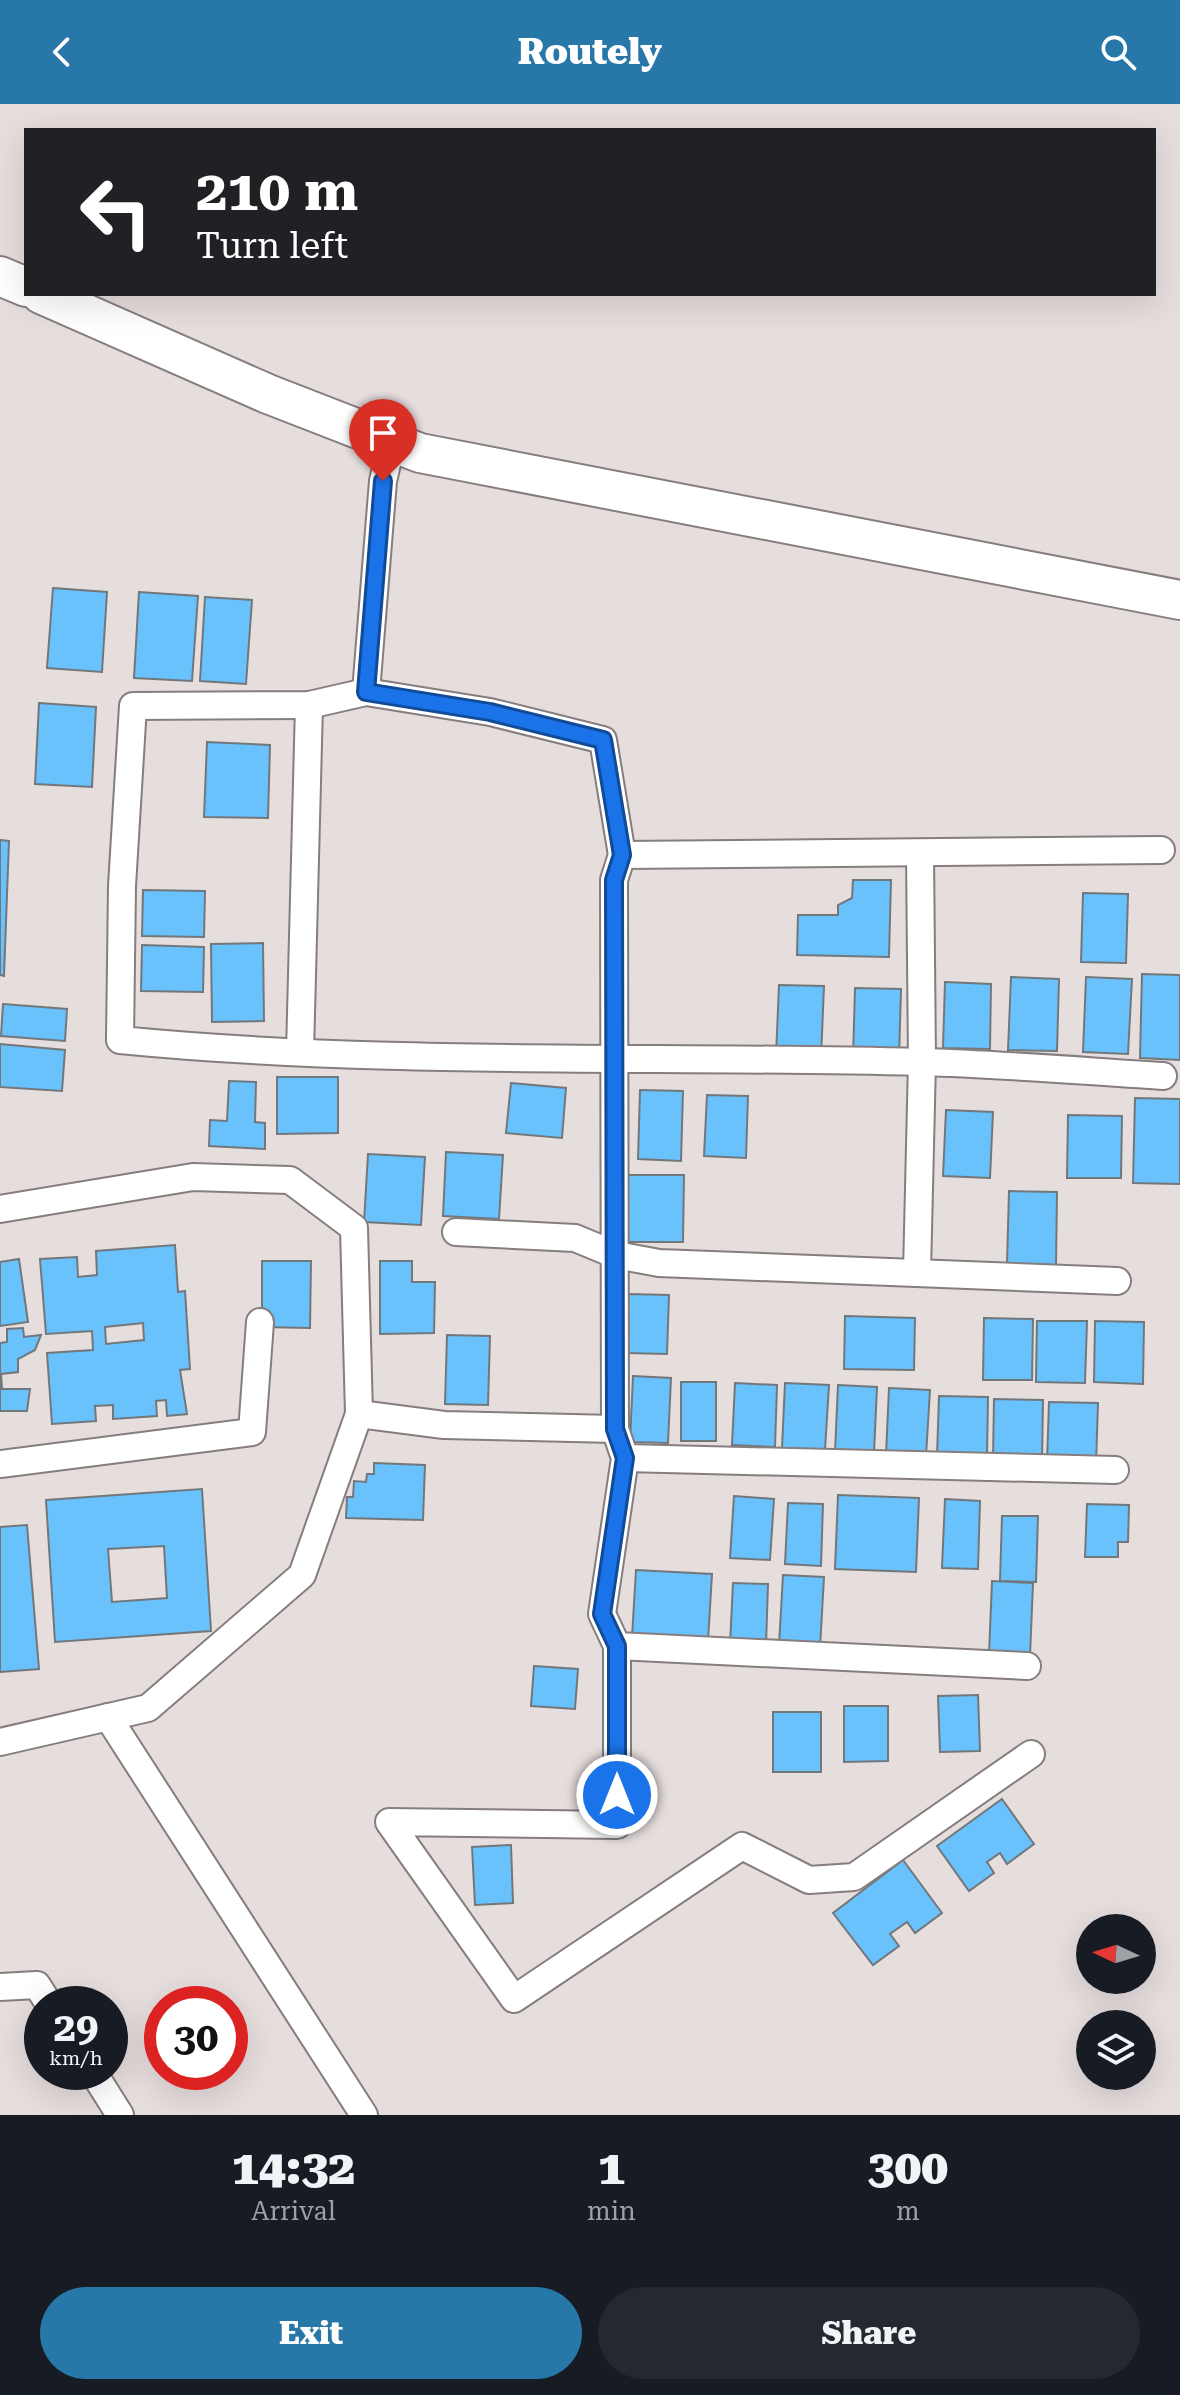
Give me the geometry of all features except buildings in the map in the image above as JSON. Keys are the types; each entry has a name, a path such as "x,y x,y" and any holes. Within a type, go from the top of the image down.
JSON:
{"street":[{"path":"0,276 24,286"},
{"path":"46,296 268,394 434,456 1180,600"},
{"path":"366,692 383,481 392,442"},
{"path":"1031,1754 854,1877 809,1880 742,1846 514,1999 389,1822 617,1825 617,1646 602,1614 625,1458 615,1429 616,1060 614,880 622,855 603,740 490,712 366,692 309,705 133,706 122,886 120,1040 213,1049 616,1060 922,1062 1163,1076"},
{"path":"300,1052 309,705"},
{"path":"622,855 1161,850"},
{"path":"917,1273 922,1062 920,853"},
{"path":"0,1209 193,1177 290,1180 354,1228 359,1414 302,1575 148,1708 0,1742"},
{"path":"456,1232 575,1238 616,1255 659,1263 1117,1281"},
{"path":"0,1464 252,1432 260,1322"},
{"path":"359,1414 444,1425 615,1429"},
{"path":"625,1458 1115,1470"},
{"path":"617,1646 1027,1666"},
{"path":"108,1717 364,2115"},
{"path":"0,1987 38,1986"},
{"path":"104,2090 120,2115"}],"route":[{"path":"383,481 366,692 490,712 603,740 622,855 614,880 615,1429 625,1458 602,1614 617,1646 617,1795"}]}
